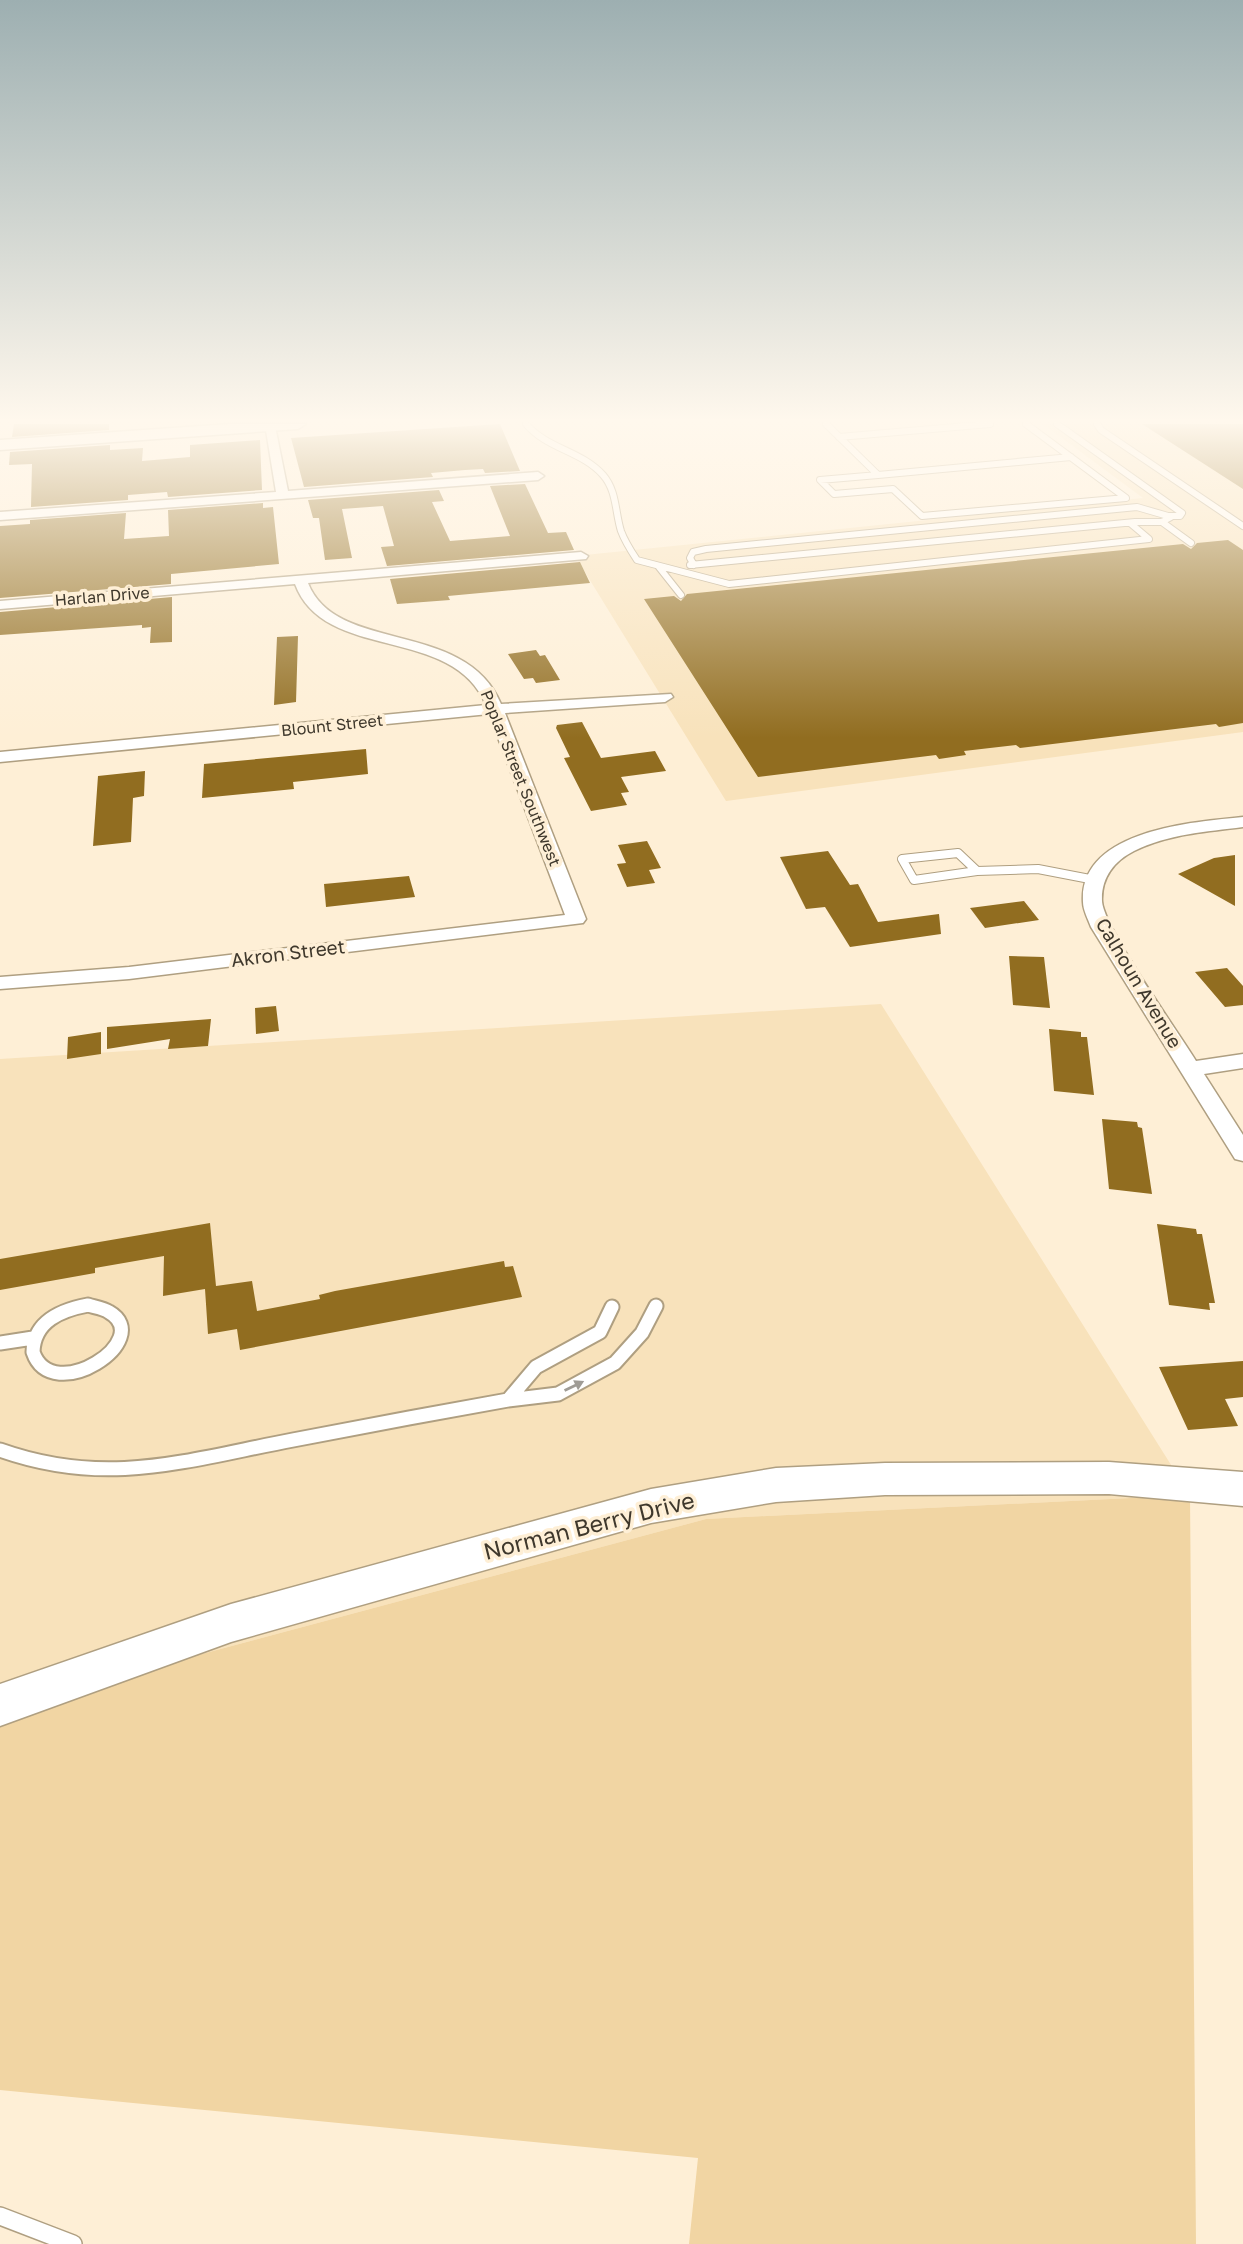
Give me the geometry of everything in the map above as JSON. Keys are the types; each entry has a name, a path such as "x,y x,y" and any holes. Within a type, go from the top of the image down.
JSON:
{"main road":[{"name":"Norman Berry Drive","path":"0,1705 231,1623 651,1506 776,1485 885,1479 1109,1478 1243,1489"}],"street":[{"name":"Harlan Drive","path":"0,605 581,556"},
{"name":"Poplar Street Southwest","path":"300,580 309,600 333,618 363,631 432,651 463,666 483,684 576,919"},
{"name":"Blount Street","path":"0,757 495,709 665,697"},
{"path":"1095,880 1102,867 1119,851 1141,840 1184,830 1243,822"},
{"name":"Calhoun Avenue","path":"1095,880 1092,902 1101,927 1243,1153"},
{"name":"Akron Street","path":"0,983 129,972 576,919"},
{"path":"1191,1069 1243,1061"}],"lane":[{"path":"620,529 637,560 729,584 1149,539 1137,529"},
{"path":"694,565 690,558 693,552 911,529"},
{"path":"660,566 1070,529"},
{"path":"1170,529 1191,543"},
{"path":"715,579 711,571 718,562"},
{"path":"660,566 681,595"},
{"path":"977,871 958,853 902,859 914,880 977,871 1038,869 1095,880"},
{"path":"0,1343 33,1338 41,1325 71,1308 88,1305 104,1307 116,1314 122,1325 121,1337 115,1350 102,1362 75,1371 50,1370 38,1362 32,1351 33,1338"},
{"path":"0,1450 16,1458 83,1471 156,1466 508,1399 558,1394 615,1363 642,1333 656,1306"},
{"path":"508,1399 536,1367 600,1332 612,1307"},
{"path":"0,2216 73,2244"}],"shaded area":[{"path":"842,529 1243,529 1243,732 726,801 575,556"},
{"path":"881,1004 1190,1495 706,1519 0,1708 0,1059"},
{"path":"1190,1495 1196,2244 689,2244 698,2158 0,2090 0,1708 706,1519"}],"building":[{"path":"0,529 125,529 124,539 169,536 169,529 275,529 279,564 171,574 171,584 0,598"},
{"path":"321,529 346,529 352,558 325,560"},
{"path":"389,529 444,529 450,541 510,536 507,529 546,529 548,533 566,532 574,550 387,566 381,547 394,546"},
{"path":"1228,540 1243,550 1243,723 1020,748 1016,745 964,751 966,755 939,759 936,755 758,777 644,599 674,596 681,601 687,594 1183,544 1191,549 1197,543"},
{"path":"580,562 590,583 448,596 450,600 397,604 390,579"},
{"path":"172,597 172,642 150,643 151,627 142,628 142,625 0,635 0,612"},
{"path":"298,636 296,702 274,705 277,637"},
{"path":"536,650 540,656 545,655 560,680 536,683 533,678 524,679 508,654"},
{"path":"582,722 601,758 655,751 666,771 621,777 629,792 621,793 627,805 591,811 564,758 570,757 556,728 557,725"},
{"path":"366,749 368,774 293,782 294,789 202,798 204,764"},
{"path":"145,771 144,796 133,798 131,842 93,846 98,776"},
{"path":"647,841 661,868 649,870 655,883 627,887 617,864 626,863 618,845"},
{"path":"828,851 850,885 858,884 878,922 939,914 941,934 850,947 825,907 806,909 780,857"},
{"path":"1235,855 1235,906 1178,874 1214,858"},
{"path":"409,876 415,897 326,907 324,884"},
{"path":"1024,901 1039,920 985,928 970,908"},
{"path":"1009,956 1044,957 1050,1008 1013,1005"},
{"path":"1227,968 1243,986 1243,1005 1225,1007 1195,972"},
{"path":"276,1006 279,1031 256,1034 255,1008"},
{"path":"211,1019 208,1046 168,1049 170,1039 107,1049 107,1027"},
{"path":"1049,1029 1081,1032 1081,1037 1087,1037 1094,1095 1054,1091"},
{"path":"101,1032 101,1054 67,1059 68,1037"},
{"path":"1102,1119 1137,1122 1138,1127 1142,1128 1152,1194 1109,1189"},
{"path":"210,1223 216,1286 252,1281 257,1311 320,1299 319,1295 335,1291 504,1261 505,1267 513,1266 522,1297 240,1350 237,1329 208,1334 205,1289 163,1296 164,1256 95,1268 95,1273 0,1290 0,1259"},
{"path":"1157,1224 1196,1229 1197,1234 1202,1234 1215,1303 1209,1303 1210,1310 1169,1305"},
{"path":"1243,1361 1243,1397 1225,1399 1238,1426 1188,1430 1159,1367"}]}
